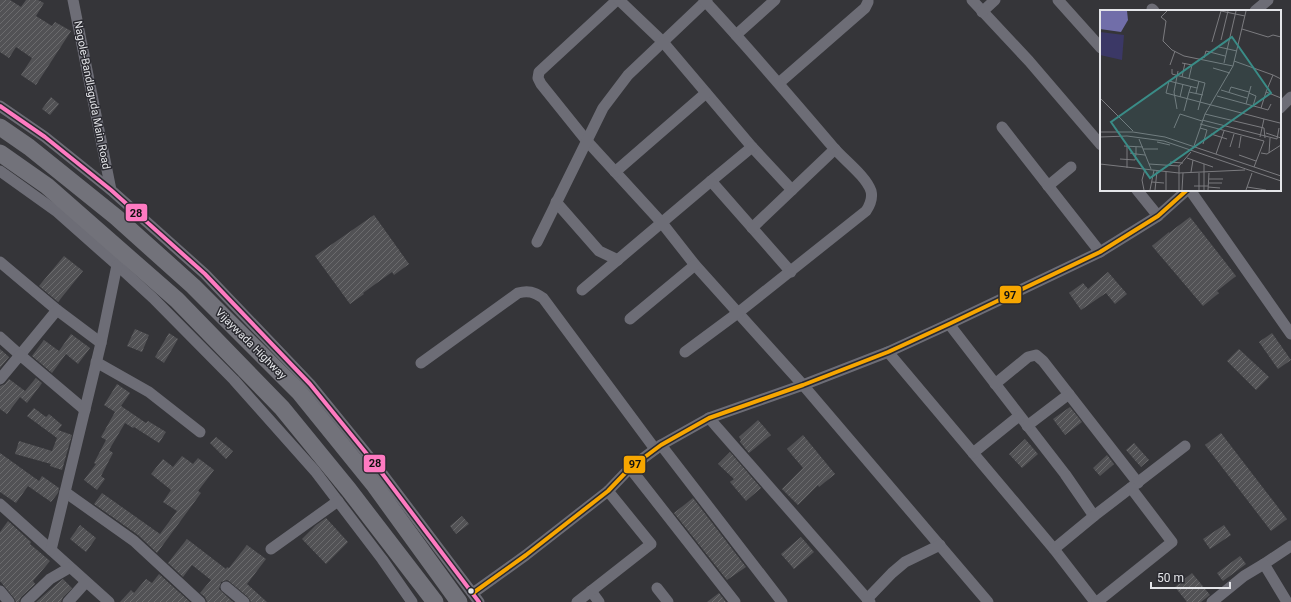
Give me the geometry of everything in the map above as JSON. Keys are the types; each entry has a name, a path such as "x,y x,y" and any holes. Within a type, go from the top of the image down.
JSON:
{"highway":[{"name":"Vijaywada Highway","path":"0,127 29,146 122,222 193,286 299,392 375,486 470,599"},
{"name":"Vijaywada Highway","path":"0,153 47,186 177,300 282,408 350,490 435,602"}],"street":[{"name":"Nagole-Bandlaguda Main Road","path":"73,0 111,190"},
{"path":"792,190 752,147 663,42 618,0 539,72 538,78 541,84 586,140 662,223 695,265 739,312 803,385 988,602"},
{"path":"537,242 603,108 628,75 706,0 835,149 867,182 872,199 866,211 791,272 685,352"},
{"path":"736,35 775,0"},
{"path":"779,83 865,8 868,0"},
{"path":"972,0 1029,61 1100,144"},
{"path":"982,12 995,0"},
{"path":"1058,0 1100,47"},
{"path":"1256,10 1268,0"},
{"path":"615,172 706,93"},
{"path":"1281,107 1291,97"},
{"path":"0,106 45,137 111,190 205,274 310,384 375,464 470,599 608,491 630,468 658,447 709,418 803,385 888,352 1100,252 1158,216 1186,191"},
{"path":"1002,127 1100,252"},
{"path":"582,290 752,147"},
{"path":"752,228 835,149"},
{"path":"1048,186 1071,167"},
{"path":"0,171 56,211 153,298 234,380 315,471 382,559 412,602"},
{"path":"711,181 791,272"},
{"path":"1138,191 1158,216"},
{"path":"1191,191 1291,334"},
{"path":"556,202 600,251 618,260"},
{"path":"0,262 57,310 101,342"},
{"path":"51,550 101,342 116,265"},
{"path":"630,319 695,265"},
{"path":"422,363 518,293 527,291 536,293 543,298 658,447 782,602"},
{"path":"0,379 57,310"},
{"path":"949,324 1065,474 1094,516"},
{"path":"0,337 84,410"},
{"path":"888,352 1054,549 1096,602 1172,542 1134,485 1044,361 1036,354 1028,357 994,384"},
{"path":"96,362 149,392 200,432"},
{"path":"1027,426 1069,394"},
{"path":"973,453 1019,416"},
{"path":"709,418 869,601 892,573 906,562 940,545"},
{"path":"1054,549 1094,516 1185,446"},
{"path":"630,468 734,602"},
{"path":"577,602 652,544 608,491"},
{"path":"65,492 134,541 200,602"},
{"path":"271,549 338,500"},
{"path":"2,510 51,550 69,568 109,602"},
{"path":"1212,602 1244,576 1291,546"},
{"path":"1264,564 1287,602"},
{"path":"26,602 50,579 69,568"},
{"path":"68,602 86,582"},
{"path":"226,587 244,602"},
{"path":"657,588 668,602"},
{"path":"0,591 9,602"},
{"path":"591,591 599,602"}],"building":[{"path":"0,0 10,0 21,7 26,0 38,0 44,3 36,16 52,26 55,22 71,31 36,85 21,75 32,58 16,47 9,58 0,52"},
{"path":"51,97 59,104 50,115 42,109"},
{"path":"374,215 409,264 394,275 392,272 350,304 315,256"},
{"path":"1190,217 1236,276 1217,291 1219,293 1203,306 1152,246"},
{"path":"64,256 83,271 58,302 39,286"},
{"path":"1108,272 1127,294 1115,304 1106,293 1081,310 1069,293 1083,283 1088,289"},
{"path":"135,329 149,335 142,352 127,346"},
{"path":"169,333 178,339 164,363 155,357"},
{"path":"1272,333 1291,360 1278,369 1259,342"},
{"path":"71,334 90,348 78,364 66,354 52,373 32,356 44,340 59,351"},
{"path":"0,349 9,357 0,368"},
{"path":"1239,349 1269,377 1256,390 1227,361"},
{"path":"36,378 42,383 27,403 20,397 7,414 0,409 0,386 5,384 9,379 25,391"},
{"path":"117,384 130,393 121,406 146,423 148,421 166,432 159,443 125,423 109,450 113,453 101,476 105,479 97,490 84,480 96,464 94,463 106,440 101,437 115,412 104,405"},
{"path":"1070,407 1082,422 1065,435 1053,419"},
{"path":"34,408 46,417 49,414 62,425 58,430 72,435 62,470 50,466 51,464 15,454 19,441 52,451 57,438 27,416"},
{"path":"758,420 771,435 749,453 740,442 741,440 739,437"},
{"path":"1221,433 1287,519 1271,531 1205,445"},
{"path":"803,435 835,474 819,487 818,485 798,505 782,489 803,468 787,449"},
{"path":"216,437 233,451 226,459 210,443"},
{"path":"1025,439 1038,454 1022,468 1009,454"},
{"path":"1134,443 1149,460 1141,467 1126,450"},
{"path":"730,452 761,488 746,501 730,482 734,479 718,464"},
{"path":"0,453 39,481 42,476 59,488 58,493 51,502 28,486 16,503 0,492"},
{"path":"1107,455 1114,464 1100,476 1093,468"},
{"path":"182,456 193,464 198,458 214,470 198,491 201,493 157,553 138,535 94,504 102,493 160,534 177,511 163,502 171,490 151,474 163,459 173,467"},
{"path":"693,498 746,567 727,580 674,513"},
{"path":"462,516 469,524 456,534 450,526"},
{"path":"326,518 348,542 326,564 302,539 316,525"},
{"path":"8,521 31,542 30,544 50,561 33,581 35,584 21,597 19,602 16,602 0,581 0,532"},
{"path":"80,525 96,538 86,552 70,539"},
{"path":"1224,525 1231,535 1210,549 1203,539"},
{"path":"801,537 814,552 794,569 781,554"},
{"path":"187,539 226,569 227,567 229,568 247,545 266,559 247,584 267,602 251,602 248,597 227,580 221,582 219,589 233,602 207,602 205,597 200,593 211,580 192,565 183,577 168,563"},
{"path":"1240,556 1246,564 1223,581 1217,573"},
{"path":"1192,573 1210,595 1201,602 1187,602 1175,587"},
{"path":"159,574 190,602 120,602 131,590 134,593 146,579 152,583"},
{"path":"63,579 72,588 63,597 61,602 36,602 58,583"},
{"path":"719,593 726,602 707,602"}],"transit line":[{"name":"28","path":"0,106 45,137 111,190 205,274 310,384 375,464 479,602"},
{"name":"97","path":"473,593 526,555 608,491 630,468 661,445 709,418 803,385 888,352 1100,252 1158,216 1186,191"}]}
